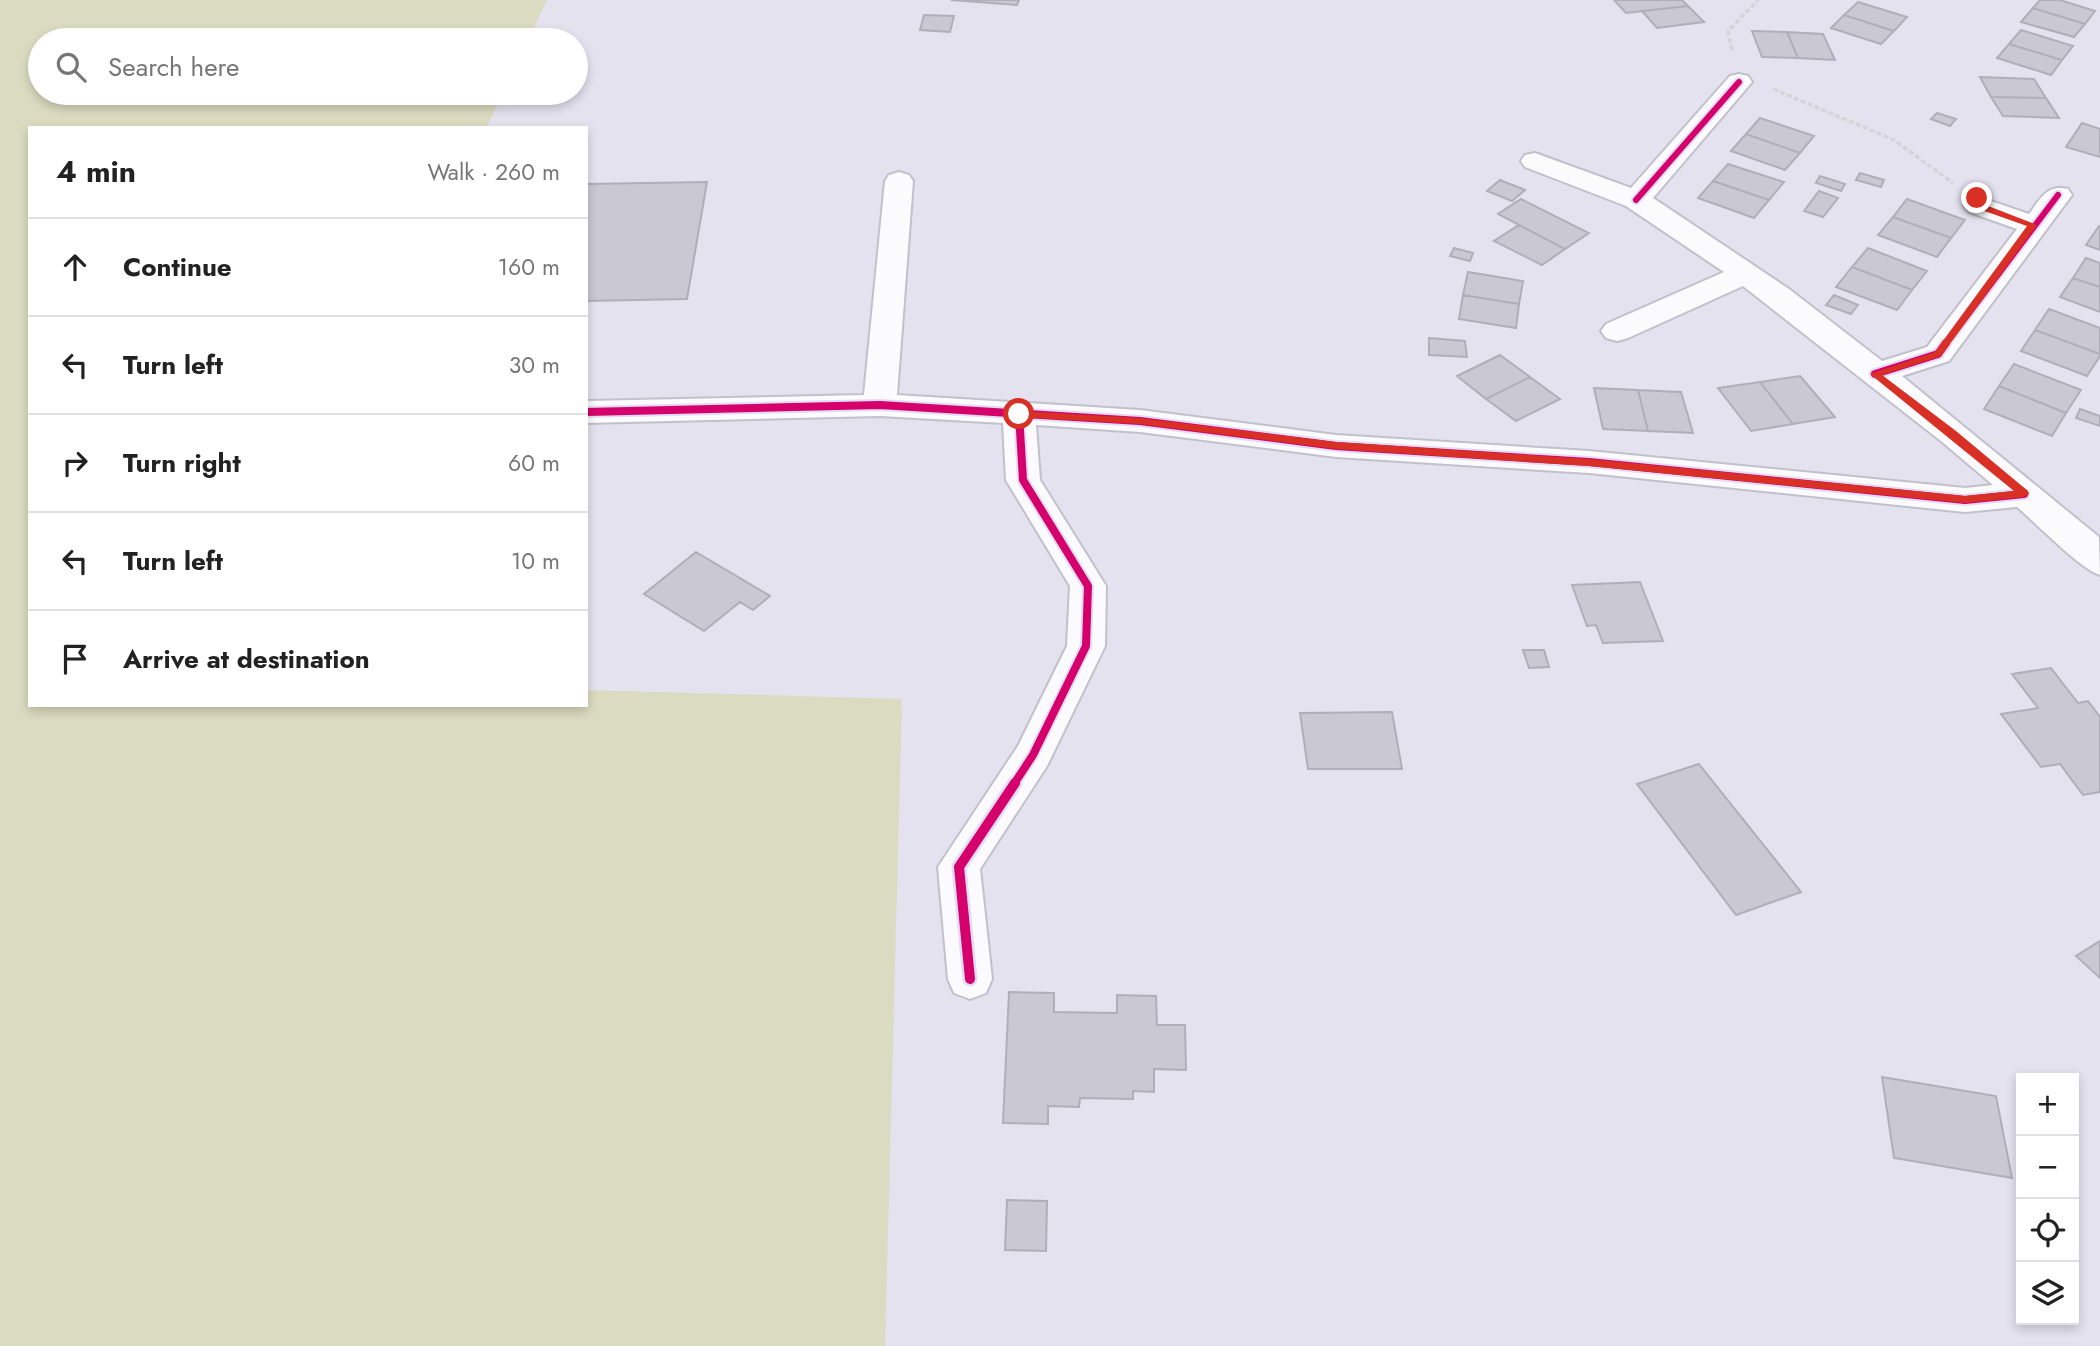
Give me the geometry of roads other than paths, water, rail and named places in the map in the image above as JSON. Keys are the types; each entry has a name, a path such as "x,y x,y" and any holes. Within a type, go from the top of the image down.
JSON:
{"street":[{"path":"1636,200 1739,82"},
{"path":"1535,161 1636,200 1746,273 1953,433 2086,546 2100,562"},
{"path":"880,405 899,181"},
{"path":"1875,374 1938,354 2058,195"},
{"path":"1979,206 2033,225"},
{"path":"1617,331 1746,273"},
{"path":"588,412 880,405 1140,421 1336,446 1589,462 1965,500 2024,494"},
{"path":"970,979 959,867 1033,755 1086,646 1088,586 1023,480 1019,414"}]}
